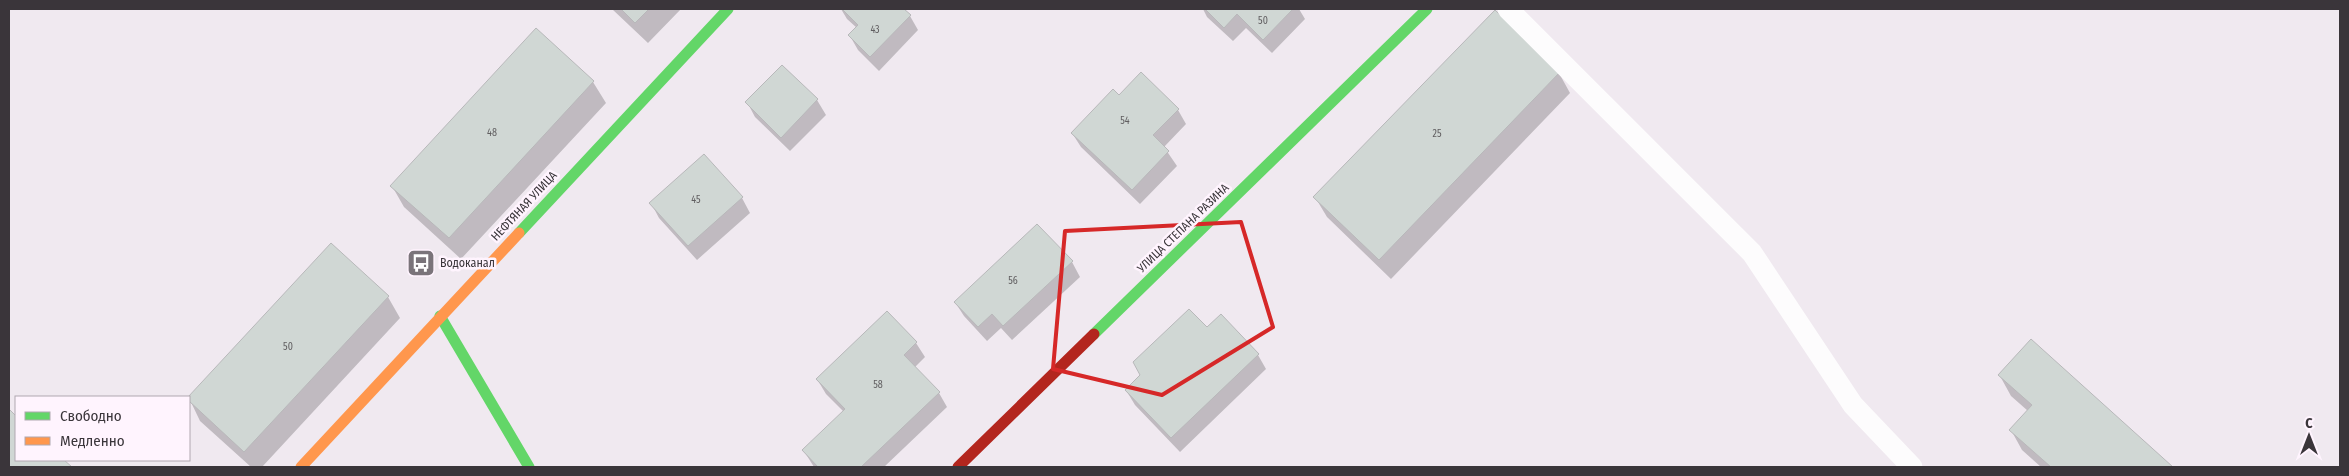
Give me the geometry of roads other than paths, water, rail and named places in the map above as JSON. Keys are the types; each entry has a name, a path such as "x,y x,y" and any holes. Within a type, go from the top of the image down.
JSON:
{"street":[{"name":"НЕФТЯНАЯ УЛИЦА","path":"301,467 728,9"},
{"name":"УЛИЦА СТЕПАНА РАЗИНА","path":"958,467 1427,9"},
{"path":"440,316 529,467"}],"lane":[{"path":"1508,9 1752,253 1853,405 1912,467"}],"place":[{"name":"Водоканал","path":"421,263"}]}
